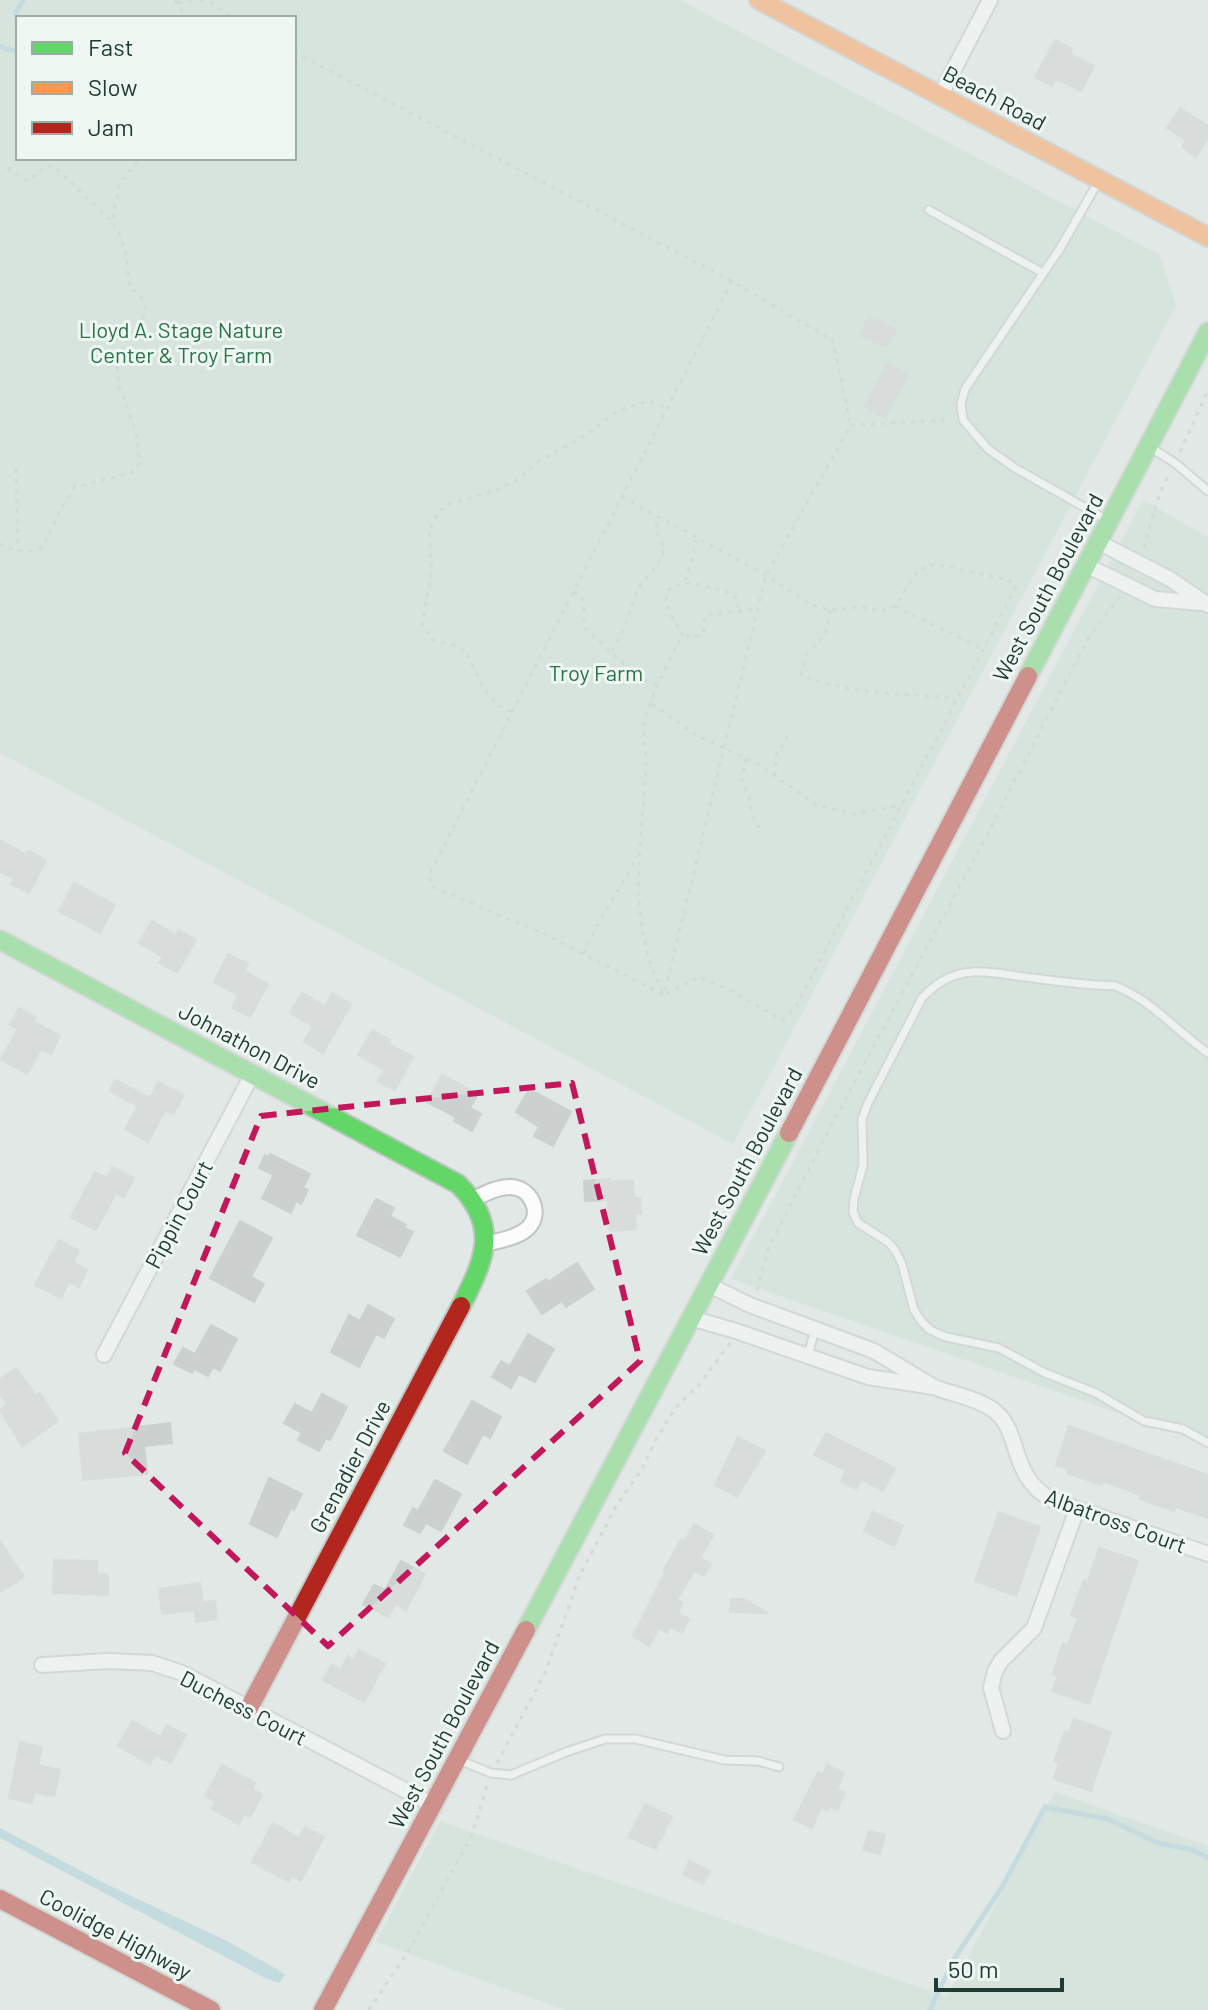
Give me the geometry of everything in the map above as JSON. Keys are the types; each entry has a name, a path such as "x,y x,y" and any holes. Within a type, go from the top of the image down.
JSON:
{"main road":[{"name":"Beach Road","path":"759,0 1208,237"},
{"name":"West South Boulevard","path":"323,2010 709,1285 1208,332"},
{"name":"Johnathon Drive","path":"0,940 458,1184 474,1199 484,1218"},
{"name":"Grenadier Drive","path":"249,1708 479,1271 487,1244 484,1218"},
{"name":"Coolidge Highway","path":"0,1899 211,2010"}],"street":[{"path":"940,96 990,0"},
{"path":"1098,542 1170,579 1205,604"},
{"path":"1086,565 1155,599 1205,604"},
{"name":"Pippin Court","path":"104,1355 253,1073"},
{"path":"474,1199 493,1190 513,1187 526,1192 534,1203 534,1219 527,1228 512,1237 487,1244"},
{"name":"Albatross Court","path":"709,1285 750,1305 874,1351 934,1387 993,1410 1006,1424 1028,1482 1052,1500 1208,1554"},
{"name":"Albatross Court","path":"691,1318 868,1377 934,1387"},
{"path":"1003,1731 991,1688 995,1671 1001,1661 1024,1641 1041,1615 1077,1509"},
{"name":"Duchess Court","path":"42,1665 108,1661 152,1663 182,1673 433,1805"}],"lane":[{"path":"1099,180 1043,273 965,389 961,404 963,420 988,449 1015,468 1109,521"},
{"path":"929,210 1043,273"},
{"path":"1149,446 1208,491"},
{"path":"1208,1053 1161,1013 1115,986 1026,978 985,970 949,977 934,985 922,998 868,1103 862,1119 863,1165 853,1212 858,1223 895,1250 902,1264 914,1310 930,1330 946,1337 999,1348 1045,1373 1096,1393 1144,1421 1183,1429 1208,1443"},
{"path":"808,1355 815,1330"},
{"path":"457,1760 491,1773 511,1775 605,1739 636,1739 724,1760 758,1761 779,1767"}],"path":[{"path":"176,1 191,0"},
{"path":"200,0 210,2 230,16"},
{"path":"296,53 732,281 833,341 851,425 766,575 664,995"},
{"path":"112,222 120,182 139,160"},
{"path":"0,544 18,551 32,552 43,547 75,487 131,473 140,463 136,431 119,386 117,366 128,338 143,323 145,307 140,296 130,287 125,248 112,222 53,165 43,168 28,181 7,168"},
{"path":"664,995 544,934 431,886 429,875 732,281"},
{"path":"512,712 497,704 484,689 466,652 454,645 433,640 422,625 432,568 429,531 440,510 517,480 540,460 580,439 619,410 649,401 668,408"},
{"path":"851,425 963,420"},
{"path":"16,469 18,551"},
{"path":"622,497 766,575 809,604 830,610 859,607 882,611 895,606 918,570 935,564 1009,580 1016,587 794,1010 782,1020 732,991 699,977 664,995"},
{"path":"612,651 622,634 638,588 660,561 665,548 658,537 658,517"},
{"path":"1141,557 1150,526"},
{"path":"685,581 697,540"},
{"path":"684,638 671,618 666,603 666,592 671,587 685,581 731,593 736,598 739,612"},
{"path":"574,591 583,596 585,628 639,677 658,687"},
{"path":"758,1289 768,1249 832,1124 986,837 1082,649 1115,602"},
{"path":"895,606 947,629 983,650"},
{"path":"584,954 592,932 624,883 637,855 642,837 645,720 668,661 684,638 699,636 704,631 706,615 758,609"},
{"path":"830,610 826,634 806,655 801,675 823,684 860,691 957,700"},
{"path":"652,704 696,735 746,758 817,805 855,814 902,805"},
{"path":"775,776 777,751 786,742 788,734"},
{"path":"746,758 742,781 748,792 754,822 762,831"},
{"path":"637,855 641,926 664,995"},
{"path":"369,2010 411,1947 472,1835 491,1773 546,1671 579,1577 616,1506 642,1469 676,1407 699,1385 727,1348"}],"highlighted area":[{"path":"572,1083 640,1361 328,1646 125,1453 261,1116"}],"green space":[{"name":"Troy Farm","path":"0,0 680,0 1160,255 1176,306 733,1144 0,753"},
{"path":"1143,500 1208,537 1208,1444 731,1279"},
{"path":"1055,1792 1208,1846 1208,2010 565,2010 376,1942 440,1821 947,1997"}],"water":[{"path":"0,1828 106,1884 227,1941 285,1975 279,1983 265,1978 0,1838"}],"building":[{"path":"1055,40 1072,49 1070,54 1094,66 1081,91 1056,79 1052,86 1035,77"},
{"path":"1180,108 1208,126 1208,138 1196,157 1182,147 1186,140 1167,128"},
{"path":"868,317 896,329 888,347 860,336"},
{"path":"887,364 908,375 885,418 864,407"},
{"path":"0,840 27,855 28,851 46,860 29,893 11,884 14,879 0,872"},
{"path":"74,883 115,905 100,933 59,911"},
{"path":"152,921 176,935 178,930 196,940 177,973 159,963 163,957 139,943"},
{"path":"228,954 248,964 244,971 268,984 250,1017 232,1008 238,995 214,982"},
{"path":"302,993 325,1006 332,993 351,1004 323,1053 304,1042 313,1026 290,1013"},
{"path":"19,1008 36,1017 33,1021 60,1036 51,1054 41,1049 27,1074 1,1060 18,1029 10,1025"},
{"path":"372,1030 390,1040 388,1044 413,1057 395,1090 378,1081 384,1070 358,1055"},
{"path":"442,1075 478,1094 470,1108 481,1114 472,1131 454,1121 456,1117 427,1102"},
{"path":"115,1080 150,1098 158,1082 184,1095 173,1114 165,1110 148,1142 125,1129 138,1106 110,1091"},
{"path":"529,1089 571,1112 553,1146 534,1136 539,1127 516,1112"},
{"path":"270,1154 310,1174 303,1188 308,1190 301,1204 296,1201 291,1213 262,1198 274,1175 259,1168 265,1155 268,1157"},
{"path":"112,1167 134,1178 124,1197 116,1193 96,1230 71,1217 95,1172 107,1178"},
{"path":"610,1179 610,1182 633,1180 634,1198 640,1198 641,1214 635,1214 636,1229 610,1231 608,1200 585,1201 584,1181"},
{"path":"376,1199 394,1208 390,1216 413,1232 400,1257 357,1235"},
{"path":"240,1221 272,1238 251,1277 264,1284 254,1302 210,1278"},
{"path":"59,1240 79,1251 73,1262 87,1270 79,1287 69,1282 61,1298 35,1285"},
{"path":"577,1263 594,1289 566,1307 562,1301 542,1314 527,1291 546,1279 548,1282"},
{"path":"368,1305 394,1319 384,1338 376,1334 359,1367 331,1352 349,1315 360,1321"},
{"path":"211,1325 237,1339 220,1371 213,1367 208,1376 194,1369 192,1373 174,1364 183,1348 195,1354"},
{"path":"528,1334 554,1349 535,1382 519,1374 511,1388 492,1377 501,1361 510,1366"},
{"path":"16,1368 36,1395 40,1393 58,1421 22,1446 0,1410 7,1404 0,1394 0,1379"},
{"path":"322,1394 347,1407 330,1440 326,1438 319,1451 298,1440 302,1433 284,1423 295,1404 312,1413"},
{"path":"472,1401 501,1417 490,1438 483,1434 467,1464 444,1451"},
{"path":"170,1423 172,1443 144,1446 147,1474 83,1480 79,1434"},
{"path":"1069,1426 1208,1475 1208,1518 1176,1507 1174,1511 1139,1499 1141,1495 1103,1481 1102,1485 1067,1473 1068,1469 1056,1465"},
{"path":"826,1433 895,1468 883,1491 861,1479 856,1489 841,1481 846,1471 814,1455"},
{"path":"738,1437 765,1451 737,1497 715,1485"},
{"path":"269,1478 302,1494 294,1510 291,1508 277,1537 250,1524"},
{"path":"435,1480 461,1494 441,1531 426,1523 420,1533 404,1525 413,1508 418,1511"},
{"path":"873,1512 903,1526 894,1546 864,1531"},
{"path":"999,1512 1040,1527 1016,1596 975,1581"},
{"path":"694,1524 713,1535 700,1558 711,1564 704,1576 694,1571 677,1600 683,1603 678,1613 689,1619 682,1633 670,1627 667,1633 659,1628 649,1646 633,1636 664,1570 681,1539 685,1541"},
{"path":"0,1541 24,1577 0,1592"},
{"path":"1099,1548 1138,1561 1089,1704 1052,1691 1058,1676 1053,1674 1063,1643 1068,1645 1078,1618 1071,1615 1084,1580 1088,1581"},
{"path":"54,1560 97,1561 97,1574 108,1575 108,1595 53,1593"},
{"path":"401,1561 425,1574 406,1610 396,1604 388,1617 363,1604 374,1585 385,1590"},
{"path":"200,1583 203,1602 215,1601 217,1619 196,1622 195,1610 162,1614 159,1589"},
{"path":"731,1599 744,1599 768,1613 730,1612"},
{"path":"359,1650 385,1664 364,1702 323,1680 332,1664 341,1669 348,1656 354,1660"},
{"path":"1074,1719 1111,1732 1091,1791 1054,1779 1059,1763 1054,1761 1065,1731 1069,1733"},
{"path":"132,1721 161,1737 167,1725 186,1735 171,1763 155,1755 150,1764 118,1746"},
{"path":"20,1742 42,1747 38,1765 60,1770 54,1796 34,1792 32,1803 9,1798"},
{"path":"222,1765 255,1783 252,1789 262,1795 250,1817 244,1814 239,1824 212,1809 216,1801 205,1796"},
{"path":"827,1765 844,1773 837,1789 845,1792 837,1810 829,1806 828,1810 821,1807 812,1828 794,1820 818,1772 823,1775"},
{"path":"645,1804 672,1817 656,1849 629,1837"},
{"path":"273,1823 299,1838 305,1827 324,1837 301,1881 292,1876 289,1882 252,1862"},
{"path":"869,1831 885,1835 880,1854 863,1850"},
{"path":"689,1861 710,1871 703,1884 683,1874"}],"waterway":[{"path":"16,16 23,0"},
{"path":"0,47 16,51"},
{"path":"930,2010 954,1959 1002,1887 1045,1807 1108,1819 1158,1843 1193,1850 1208,1858"}],"traffic: fast":[{"path":"1028,676 1208,332"},
{"path":"0,940 458,1184 480,1214 484,1229 482,1258 461,1306"},
{"path":"526,1630 789,1133"}],"traffic: slow":[{"path":"759,0 1208,237"}],"traffic: jam":[{"path":"789,1133 1028,676"},
{"path":"249,1708 461,1306"},
{"path":"323,2010 526,1630"},
{"path":"0,1899 211,2010"}],"park label":[{"name":"Lloyd A. Stage Nature Center & Troy Farm","path":"181,342"}]}
